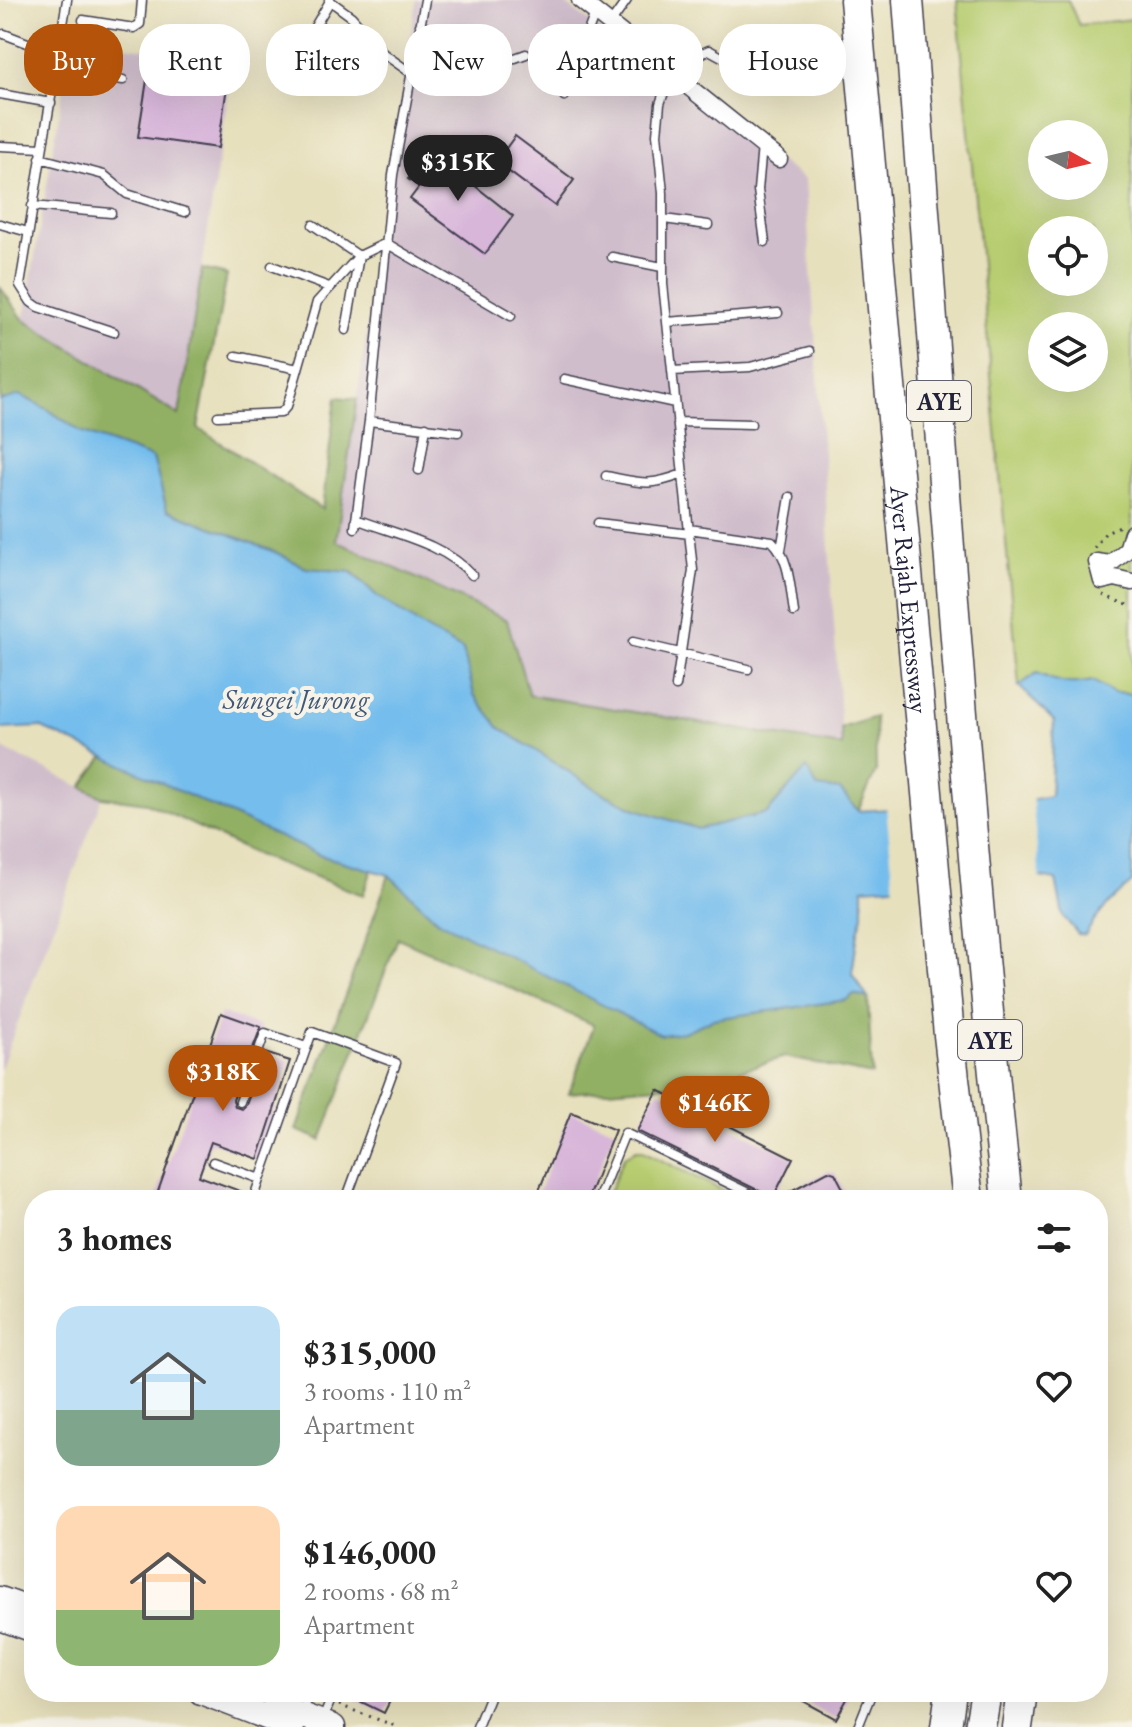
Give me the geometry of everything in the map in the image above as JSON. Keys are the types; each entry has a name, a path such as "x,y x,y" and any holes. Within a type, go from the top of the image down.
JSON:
{"highway":[{"name":"Ayer Rajah Expressway","path":"855,0 949,1035 967,1190"},
{"name":"Ayer Rajah Expressway","path":"908,0 969,803 1006,1190"},
{"path":"949,1035 950,1190"},
{"path":"946,1727 950,1702"},
{"path":"980,1727 984,1702"},
{"path":"1017,1727 1021,1702"}],"main road":[{"path":"0,1599 24,1607"},
{"path":"0,1618 24,1626"},
{"path":"239,1702 315,1715"},
{"path":"257,1702 266,1709"}],"street":[{"path":"580,0 610,24"},
{"path":"702,96 779,159"},
{"path":"1132,533 1127,550 1110,564 1097,562 1102,581 1115,578 1132,582"}],"lane":[{"path":"64,24 67,0"},
{"path":"83,20 134,28 140,24 142,0"},
{"path":"315,24 329,0 352,17 384,54 404,68"},
{"path":"420,24 425,0"},
{"path":"610,24 627,0"},
{"path":"591,24 596,12"},
{"path":"4,34 24,42"},
{"path":"512,58 526,54"},
{"path":"0,94 51,103"},
{"path":"52,96 20,285 38,307 114,332"},
{"path":"407,96 399,135 369,421 355,523 448,554 472,575"},
{"path":"664,96 660,104 657,134 664,219 662,267 693,570 676,686"},
{"path":"762,145 758,190 765,242"},
{"path":"0,146 41,153 104,175 127,194 185,212"},
{"path":"32,206 111,213"},
{"path":"664,219 708,225"},
{"path":"0,224 28,232"},
{"path":"313,225 359,256"},
{"path":"218,416 281,413 287,406 317,302 359,256 386,243"},
{"path":"386,243 511,316"},
{"path":"346,330 359,256"},
{"path":"612,257 662,267"},
{"path":"272,266 329,287"},
{"path":"667,322 778,313"},
{"path":"672,371 750,367 810,351"},
{"path":"236,356 298,369"},
{"path":"564,379 675,403"},
{"path":"369,421 458,432"},
{"path":"677,422 751,424"},
{"path":"419,470 426,427"},
{"path":"606,476 658,484 683,474"},
{"path":"790,497 781,550 794,612"},
{"path":"598,523 772,541 781,550"},
{"path":"633,642 748,669"},
{"path":"256,1190 312,1032 396,1063 350,1190"},
{"path":"240,1102 265,1033 306,1047"},
{"path":"602,1190 625,1133 742,1190"},
{"path":"213,1162 260,1179"},
{"path":"477,1727 487,1702"},
{"path":"858,1727 868,1702"}],"path":[{"path":"315,1715 398,1727"}],"shaded area":[{"path":"416,0 560,0 593,24 528,24 528,96 691,96 805,180 842,746 529,695 507,620 336,541 404,81 404,96 512,96 512,24 412,24"},
{"path":"123,46 139,48 139,96 228,96 180,415 24,320 62,96 123,96"},
{"path":"0,749 102,797 0,1070"}],"green space":[{"path":"957,0 1068,0 1079,25 1132,19 1132,694 1113,693 1093,681 1065,683 1037,673 1019,686"},
{"path":"202,269 227,275 198,428 322,509 336,397 357,399 336,541 507,620 529,695 842,746 841,728 875,717 876,771 858,811 840,790 789,787 767,813 698,829 636,809 604,794 500,728 474,695 463,650 377,596 352,572 306,568 275,552 167,510 153,458 83,433 47,409 0,401 0,287 24,320 179,415"},
{"path":"104,756 319,855 372,870 363,895 257,855 147,803 102,797 82,787"},
{"path":"389,875 437,920 684,1032 713,1019 846,1000 854,994 868,998 872,1075 785,1057 698,1083 569,1093 594,1025 398,938 321,1140 296,1130"},
{"path":"641,1150 722,1190 610,1190 624,1157"}],"water":[{"name":"Sungei Jurong","path":"20,395 83,433 153,458 167,510 275,552 306,568 351,572 377,596 463,650 474,695 500,728 604,794 636,809 698,829 767,813 807,768 817,787 840,790 858,811 1030,800 1050,796 1054,721 1019,686 1037,673 1065,683 1093,681 1113,693 1132,694 1132,883 1106,906 1085,935 1078,934 1063,916 1056,880 1034,876 863,888 863,915 852,974 868,998 854,994 846,1000 713,1019 684,1032 661,1035 437,920 389,875 319,855 40,727 0,729 0,401"}],"pier":[{"path":"1032,795 1040,881 894,890 886,805"}],"building":[{"path":"144,96 226,96 218,148 138,137"},
{"path":"515,136 574,180 555,206 496,162"},
{"path":"430,150 513,216 485,254 410,199 419,187 408,179"},
{"path":"221,1013 261,1027 233,1100 235,1107 242,1109 246,1105 265,1053 290,1061 258,1159 211,1142 199,1176 237,1190 159,1190"},
{"path":"658,1090 793,1158 777,1190 758,1190 637,1131"},
{"path":"571,1112 615,1130 591,1190 539,1190"},
{"path":"828,1171 835,1173 844,1190 793,1190"},
{"path":"361,1702 390,1702 384,1713"},
{"path":"805,1702 845,1702 836,1719"}]}
